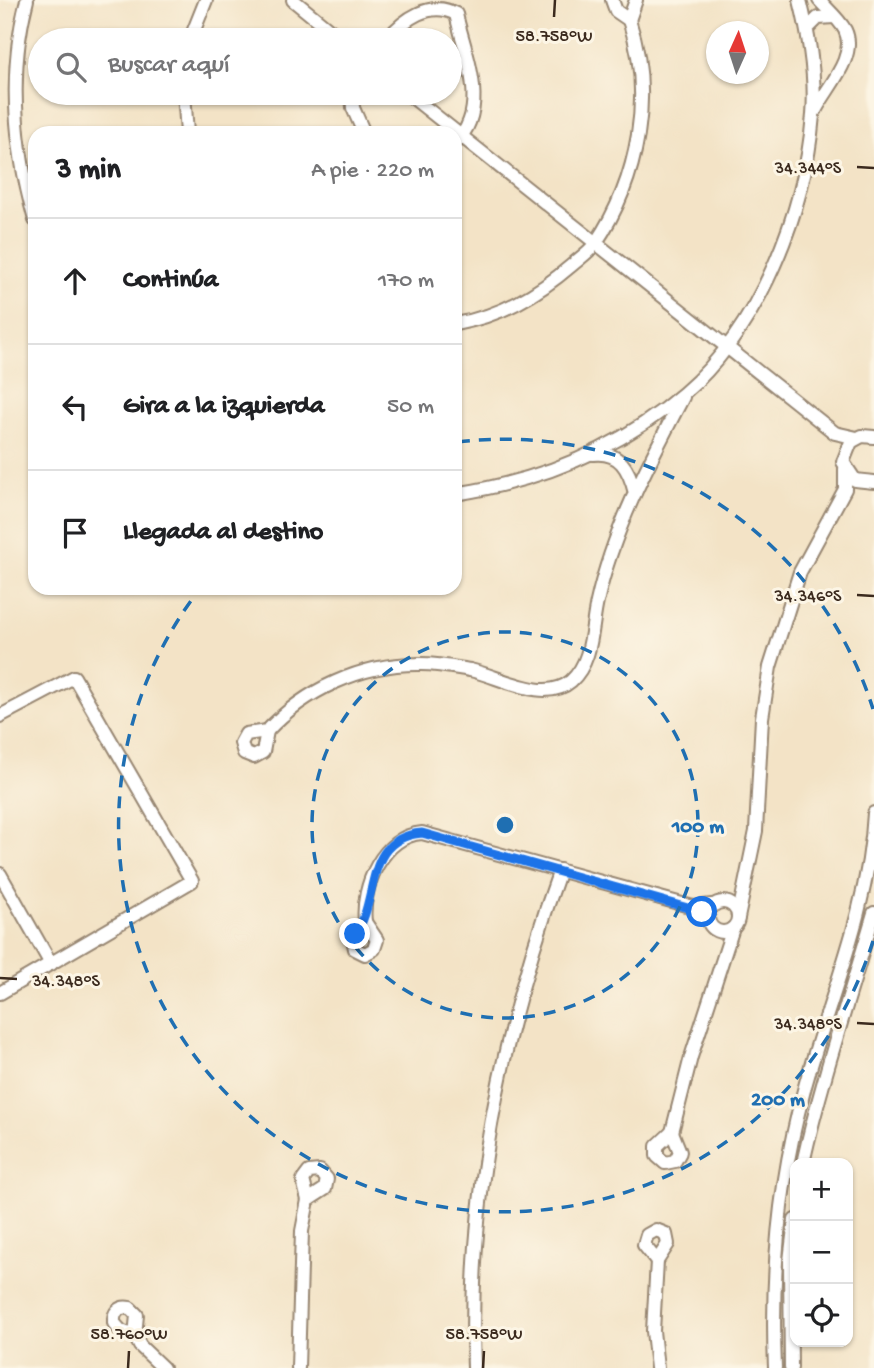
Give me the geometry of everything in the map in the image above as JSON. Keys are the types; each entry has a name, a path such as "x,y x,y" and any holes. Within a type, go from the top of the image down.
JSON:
{"street":[{"path":"27,0 16,71 16,107 19,150 28,189"},
{"path":"195,28 206,0"},
{"path":"293,0 327,28"},
{"path":"457,0 459,28"},
{"path":"612,0 617,11 629,20"},
{"path":"462,323 479,320 528,299 552,283 595,244 618,201 640,129 641,76 629,20 636,0"},
{"path":"267,731 308,696 330,684 377,668 420,663 448,667 536,689 561,687 570,682 585,662 597,600 635,493 685,393 724,348 771,271 790,223 802,185 813,114 807,29 800,0"},
{"path":"813,114 846,56 848,44 844,28 819,0"},
{"path":"398,28 422,3 448,5 456,15"},
{"path":"807,29 818,18 834,17"},
{"path":"462,44 474,101 468,129 462,136"},
{"path":"185,105 186,126"},
{"path":"353,105 361,126"},
{"path":"420,105 443,126"},
{"path":"462,143 835,433 857,438 874,437"},
{"path":"462,493 506,486 593,454 685,393"},
{"path":"672,1132 691,1057 725,947 736,923 746,878 759,805 764,692 777,639 800,572 845,489 843,454 835,433"},
{"path":"843,454 857,438"},
{"path":"593,454 607,453 624,464 635,493"},
{"path":"845,469 871,482"},
{"path":"845,489 871,482"},
{"path":"0,716 74,677 191,881 0,993"},
{"path":"775,1368 774,1271 789,1156 805,1086 849,949 870,860 874,813"},
{"path":"365,922 367,901 377,867 387,848 408,834 438,836 714,912 736,908 736,923"},
{"path":"474,1368 474,1264 488,1129 509,1032 560,870"},
{"path":"0,874 51,964"},
{"path":"714,912 746,878"},
{"path":"714,912 720,932 736,923"},
{"path":"714,912 725,947"},
{"path":"804,1158 828,1062 854,986 874,913"},
{"path":"298,1368 302,1231 308,1200"},
{"path":"791,1368 790,1261 795,1221"},
{"path":"657,1261 653,1331 657,1368"},
{"path":"135,1336 140,1346 163,1368"}],"route":[{"path":"355,934 365,922 367,901 377,867 387,848 408,834 422,833 693,907 702,912"}]}
